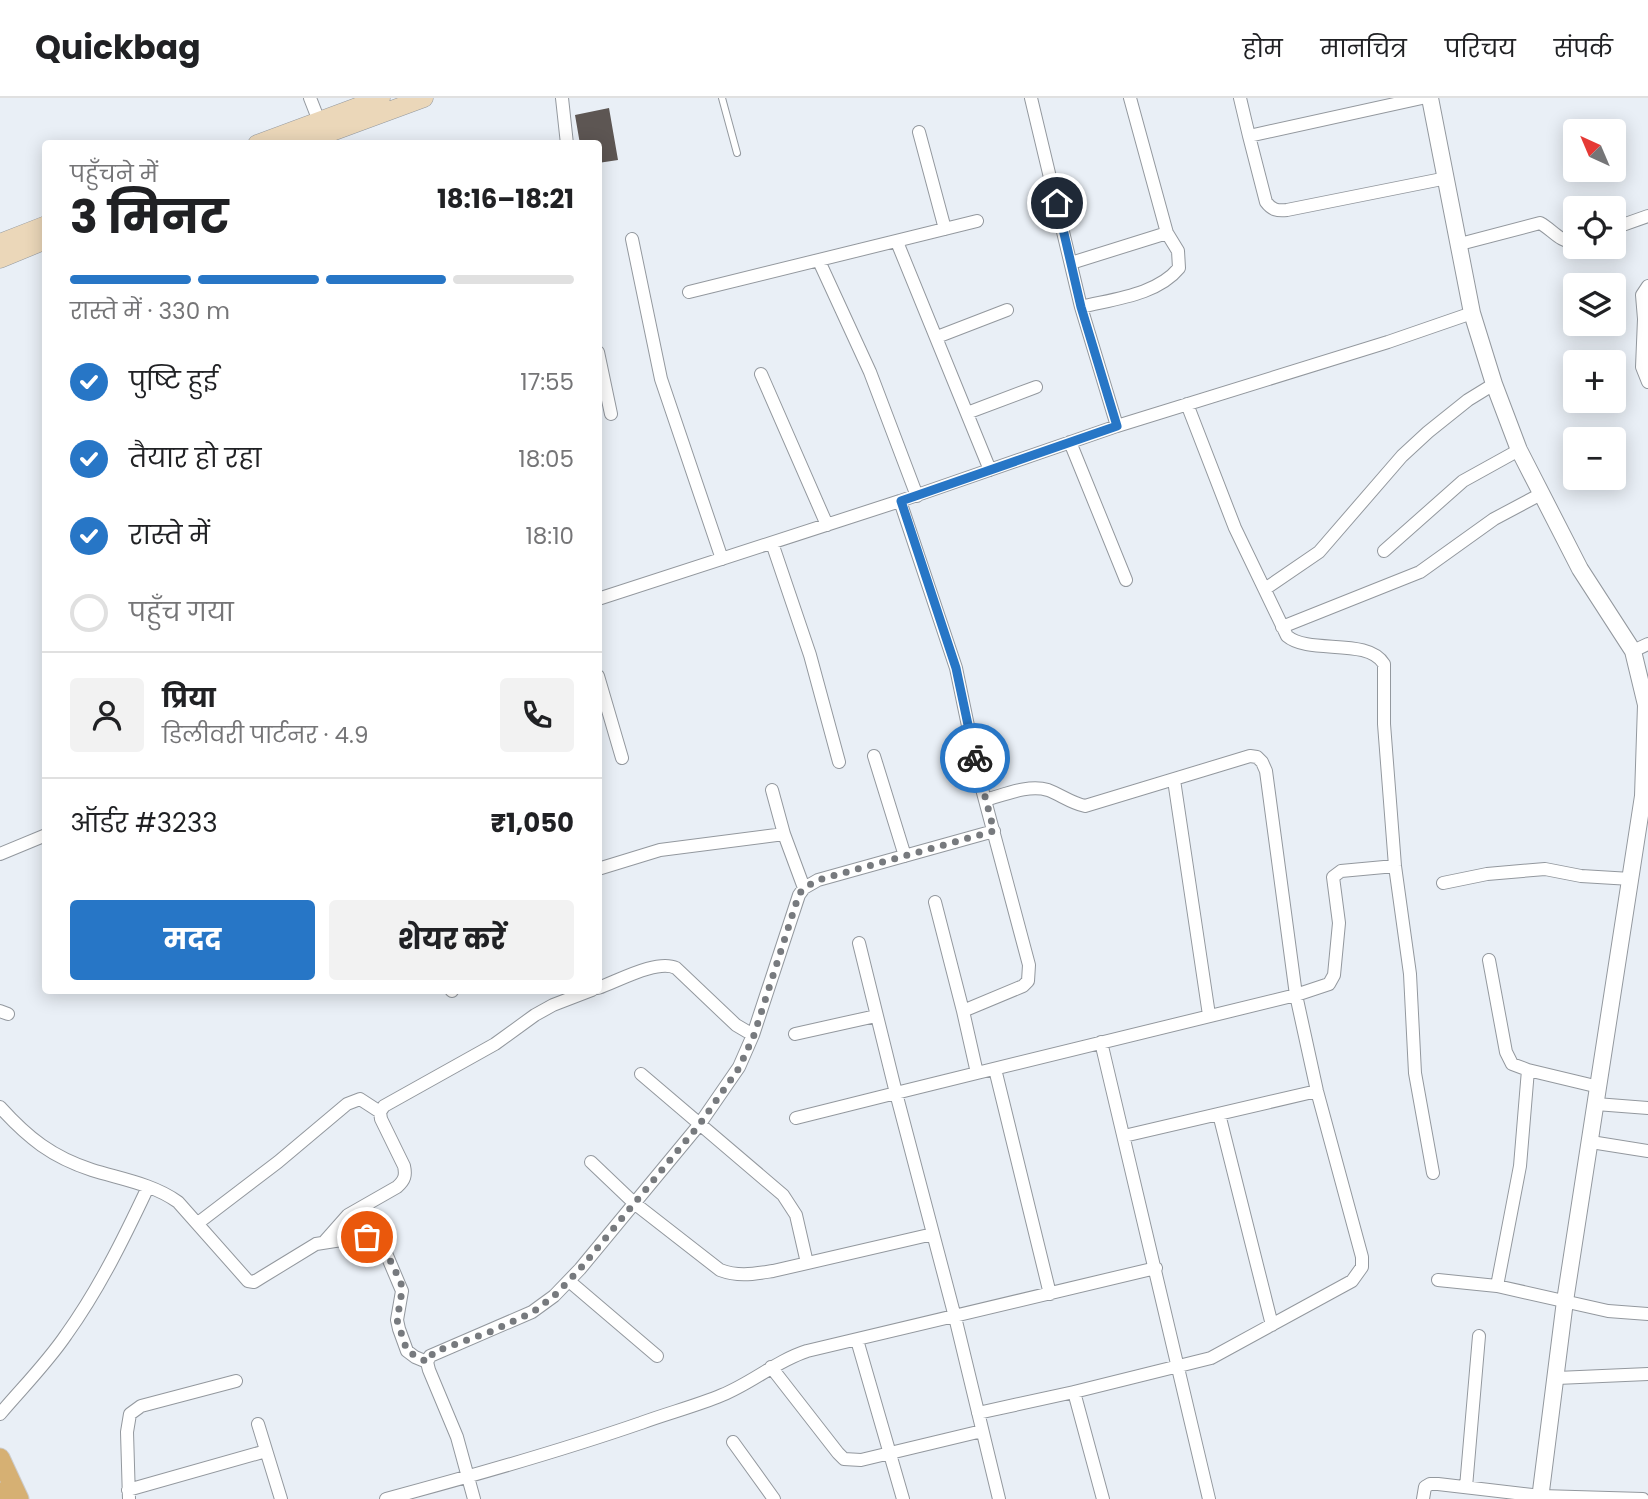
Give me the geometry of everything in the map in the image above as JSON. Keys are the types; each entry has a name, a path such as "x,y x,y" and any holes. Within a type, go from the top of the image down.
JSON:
{"main road":[{"path":"268,140 381,98"},
{"path":"310,140 424,98"},
{"path":"0,243 42,227"},
{"path":"0,259 42,242"},
{"path":"0,1458 19,1499"},
{"path":"0,1492 3,1499"}],"street":[{"path":"310,98 319,121"},
{"path":"562,98 567,140"},
{"path":"1031,98 1081,307 1117,426"},
{"path":"1081,307 1143,291 1173,276 1179,268 1178,251 1167,233 1130,98"},
{"path":"1240,98 1266,202 1277,211 1447,178"},
{"path":"1249,136 1422,98"},
{"path":"1430,98 1472,313 1494,384 1519,450 1580,569 1633,651 1646,705 1645,795 1565,1301 1541,1497"},
{"path":"919,132 945,229"},
{"path":"689,292 977,221"},
{"path":"1626,225 1647,221"},
{"path":"1460,244 1540,223 1563,240"},
{"path":"1071,263 1167,233"},
{"path":"632,239 661,379 722,559"},
{"path":"897,242 990,471"},
{"path":"819,261 870,372 916,496"},
{"path":"1648,286 1642,295 1642,367 1648,382"},
{"path":"937,337 1007,310"},
{"path":"602,598 916,496 1117,426 1376,346 1472,313"},
{"path":"761,374 827,525"},
{"path":"602,384 611,414"},
{"path":"1265,589 1319,552 1402,456 1468,400 1494,384"},
{"path":"967,412 1036,387"},
{"path":"1187,404 1235,528 1287,636 1298,644 1345,647 1377,656 1384,664 1384,724 1395,866 1410,974 1415,1073 1433,1173"},
{"path":"1070,442 1126,580"},
{"path":"1384,551 1463,481 1519,450"},
{"path":"1282,627 1420,572 1494,519 1541,494"},
{"path":"901,501 956,668 985,800 1030,973 1023,986 963,1011"},
{"path":"772,543 810,656 839,762"},
{"path":"1633,651 1648,644"},
{"path":"602,690 622,758"},
{"path":"874,756 905,856"},
{"path":"978,1413 1211,1358 1352,1281 1362,1267 1362,1257 1317,1091 1296,995 1274,821 1266,771 1262,762 1257,757 1250,756 1085,806 1044,789 1032,788 985,800"},
{"path":"1174,780 1209,1015"},
{"path":"772,790 804,888"},
{"path":"427,1362 434,1352 492,1331 533,1312 554,1296 699,1125 739,1068 754,1035 799,894 804,888 818,880 994,831"},
{"path":"602,868 660,850 785,834"},
{"path":"0,854 42,837"},
{"path":"796,1118 1296,995 1329,984 1334,975 1339,914 1333,877 1341,872 1395,866"},
{"path":"1443,883 1487,874 1545,869 1581,876 1630,879"},
{"path":"935,902 977,1073"},
{"path":"859,943 999,1499"},
{"path":"1489,960 1506,1052 1512,1064 1599,1087"},
{"path":"602,987 657,966 668,965 676,968 736,1024 754,1035"},
{"path":"380,1112 384,1106 495,1044 535,1015 582,994"},
{"path":"795,1034 876,1016"},
{"path":"1101,1042 1209,1499"},
{"path":"995,1069 1050,1294"},
{"path":"1496,1286 1520,1166 1528,1070"},
{"path":"642,1074 783,1195 796,1215 807,1263"},
{"path":"1124,1136 1317,1091"},
{"path":"198,1223 348,1104 360,1099 380,1112 406,1173 404,1181 397,1187 348,1215 325,1241"},
{"path":"1596,1104 1648,1108"},
{"path":"0,1107 35,1143 55,1154 89,1169 166,1194 178,1202 244,1277 254,1282 316,1244 367,1237 380,1239 401,1283 397,1320 403,1340 407,1351 427,1362 457,1437 474,1499"},
{"path":"1219,1114 1272,1325"},
{"path":"1591,1142 1648,1151"},
{"path":"591,1162 634,1203 720,1270 733,1275 747,1275 807,1263 933,1234"},
{"path":"0,1414 72,1327 125,1237 148,1187"},
{"path":"386,1499 469,1478 722,1395 754,1380 790,1356 1156,1268"},
{"path":"1438,1280 1496,1286 1608,1311 1648,1314"},
{"path":"569,1281 657,1356"},
{"path":"1466,1487 1479,1336"},
{"path":"857,1339 903,1499"},
{"path":"771,1367 844,1459 861,1460 889,1455 982,1431"},
{"path":"1557,1378 1648,1374"},
{"path":"236,1381 141,1406 130,1414 127,1432 129,1495 266,1451"},
{"path":"1074,1392 1103,1499"},
{"path":"258,1424 281,1499"},
{"path":"733,1442 774,1499"},
{"path":"1423,1499 1425,1487 1430,1484 1541,1497 1643,1499"}],"lane":[{"path":"722,98 737,153"}],"building":[{"path":"609,108 618,160 602,162 602,140 579,140 575,115"}],"way so far":[{"path":"367,1237 380,1239 401,1283 397,1320 407,1351 427,1362 434,1352 492,1331 533,1312 554,1296 580,1269 699,1125 739,1068 754,1035 799,894 804,888 818,880 994,831 975,758"}],"route":[{"path":"975,758 956,668 901,501 1117,426 1081,307 1057,203"}]}
